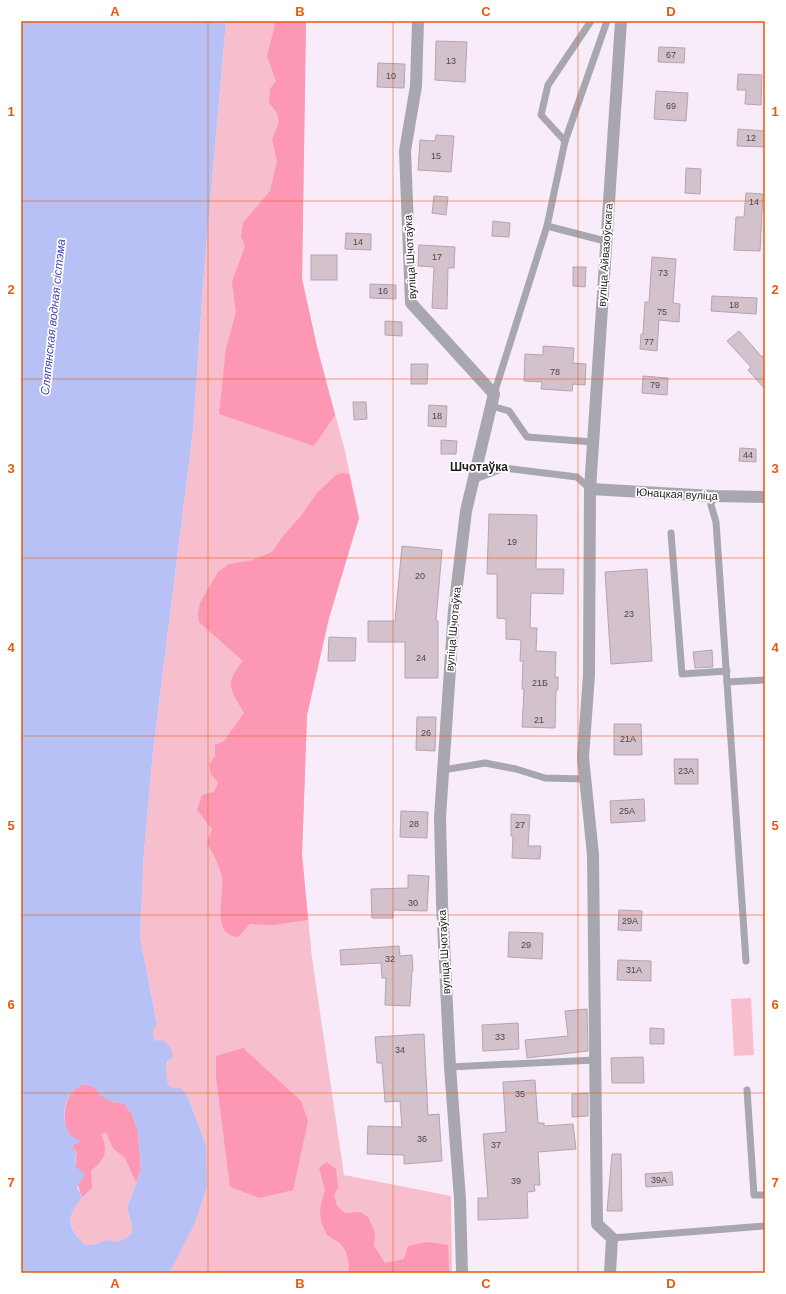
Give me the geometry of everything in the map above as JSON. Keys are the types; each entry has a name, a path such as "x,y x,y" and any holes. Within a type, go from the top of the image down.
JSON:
{"street":[{"name":"вуліца Шчотаўка","path":"418,21 416,86 405,151 411,303 493,400 466,511 454,610 440,817 442,903 450,1067 460,1199 462,1273"},
{"name":"вуліца Айвазоўскага","path":"590,489 605,241 621,21"},
{"name":"Юнацкая вуліца","path":"590,489 714,496 765,497"},
{"path":"590,489 589,675 582,757 593,855 597,1224 612,1238 610,1273"}],"lane":[{"path":"565,141 541,115 548,85 591,21"},
{"path":"593,442 527,437 509,411 493,400 547,226 565,141 607,21"},
{"path":"547,226 605,241"},
{"path":"473,480 504,468 577,477 590,489"},
{"path":"714,496 711,505 716,522 746,961"},
{"path":"671,533 682,674 727,671"},
{"path":"727,682 765,680"},
{"path":"443,770 485,763 516,768 545,778 585,779"},
{"path":"450,1067 595,1060"},
{"path":"747,1090 754,1195 765,1195"},
{"path":"612,1238 765,1226"}],"shaded area":[{"path":"226,21 306,21 302,279 317,347 345,451 359,518 329,618 307,715 302,855 312,958 344,1175 451,1196 452,1273 169,1273 206,1145 187,1095 181,1089 173,1088 168,1084 166,1067 171,1058 157,1042 152,1032 157,1023 140,937 144,852 153,751 193,431 203,284"},
{"path":"275,21 306,21 302,279 317,347 335,415 314,446 219,414 226,349 236,312 232,282 245,246 241,237 243,223 270,191 277,161 272,139 279,122 277,113 269,103 270,89 276,81 267,56"},
{"path":"342,473 349,474 359,518 329,618 307,715 302,855 308,920 274,925 250,924 238,937 232,936 224,930 222,923 222,878 218,864 207,843 212,829 197,810 202,795 214,792 218,783 211,774 209,765 215,756 215,745 224,741 244,713 235,698 231,687 233,676 243,661 199,622 198,614 200,603 218,572 229,564 253,560 272,552 284,535 301,516 317,493 336,475"},
{"path":"751,998 754,1055 734,1056 731,999"},
{"path":"243,1048 301,1101 308,1121 293,1190 259,1198 230,1187 216,1077 216,1056"},
{"path":"85,1084 94,1087 111,1101 125,1104 132,1114 138,1131 141,1170 136,1182 125,1158 113,1148 106,1132 101,1134 105,1146 104,1155 100,1163 91,1171 92,1188 82,1197 76,1176 75,1164 77,1153 72,1147 74,1144 67,1130 65,1114 69,1096 77,1087"},
{"path":"76,1088 141,1170 127,1208 132,1225 132,1232 126,1238 117,1242 106,1241 94,1245 85,1245 75,1232 70,1222 73,1211 82,1197"},
{"path":"326,1162 336,1169 338,1187 334,1195 337,1206 345,1213 360,1212 368,1217 375,1233 374,1246 385,1263 404,1259 408,1246 427,1242 448,1245 449,1273 348,1273 349,1265 346,1251 340,1243 327,1235 321,1222 320,1209 325,1190 319,1168"}],"water":[{"name":"Сляпянская водная сістэма","path":"21,21 226,21 203,284 193,431 153,751 144,852 140,937 157,1024 154,1028 153,1035 157,1041 163,1040 170,1047 173,1056 167,1062 166,1067 168,1084 173,1088 181,1088 187,1095 206,1145 207,1186 194,1225 169,1273 21,1273","holes":["85,1084 94,1087 103,1097 111,1101 125,1104 132,1114 138,1131 141,1170 127,1208 132,1225 132,1232 126,1238 117,1242 106,1240 94,1245 85,1245 74,1232 70,1222 73,1211 82,1197 77,1187 85,1174 76,1167 75,1160 77,1153 72,1147 80,1141 73,1137 68,1131 65,1111 68,1098 76,1088"]}],"building":[{"path":"436,41 467,42 465,82 435,80"},
{"path":"659,47 685,48 684,63 658,62"},
{"path":"378,63 405,64 404,88 377,87"},
{"path":"738,74 762,75 761,105 745,104 746,90 737,90"},
{"path":"656,91 688,93 686,121 654,119"},
{"path":"738,129 765,131 765,147 737,146"},
{"path":"436,135 454,136 451,172 418,170 420,140 435,141"},
{"path":"686,168 701,169 700,194 685,193"},
{"path":"746,193 763,194 760,251 734,250 736,217 744,217"},
{"path":"434,196 448,197 446,215 432,213"},
{"path":"493,221 510,223 509,237 492,236"},
{"path":"346,233 371,234 371,250 345,249"},
{"path":"419,245 455,247 454,268 448,268 447,309 432,308 434,267 418,266"},
{"path":"311,255 337,255 337,280 311,280"},
{"path":"652,257 676,259 673,303 680,304 679,322 659,320 657,351 640,349 641,334 643,334 645,302 649,302"},
{"path":"573,267 586,267 585,287 573,286"},
{"path":"370,284 396,285 396,299 370,298"},
{"path":"712,296 757,298 756,314 711,311"},
{"path":"385,321 402,322 402,336 385,335"},
{"path":"739,331 762,357 765,355 765,389 748,370 751,367 727,341"},
{"path":"543,346 574,348 573,363 586,364 585,385 573,384 572,391 541,389 542,382 524,381 525,354 543,355"},
{"path":"411,364 428,364 427,384 411,384"},
{"path":"643,376 668,378 667,395 642,393"},
{"path":"353,402 366,402 367,419 354,420"},
{"path":"429,405 447,406 446,427 428,426"},
{"path":"441,440 457,441 456,454 441,454"},
{"path":"740,448 756,449 756,462 739,461"},
{"path":"489,514 537,515 536,569 564,569 563,594 531,593 530,628 537,628 536,651 556,652 555,677 558,677 558,690 556,690 555,728 522,727 524,689 522,689 523,661 520,661 521,640 506,639 506,619 497,618 497,574 487,574"},
{"path":"402,546 442,550 436,621 438,621 438,678 405,678 405,642 368,642 368,621 395,621"},
{"path":"647,569 652,661 611,664 605,572"},
{"path":"329,637 356,638 355,661 328,661"},
{"path":"712,650 713,667 695,668 693,652"},
{"path":"417,717 436,717 435,751 416,750"},
{"path":"614,724 641,724 642,755 614,755"},
{"path":"674,759 698,759 698,784 675,784"},
{"path":"644,799 645,821 611,823 610,801"},
{"path":"401,811 428,812 427,838 400,837"},
{"path":"511,814 530,815 528,846 541,846 540,859 512,858 513,836 511,836"},
{"path":"408,875 429,876 427,911 393,910 393,918 372,918 371,889 408,888"},
{"path":"619,910 642,911 641,931 618,930"},
{"path":"509,932 543,933 542,959 508,957"},
{"path":"399,946 400,956 412,955 413,971 410,1006 385,1005 386,978 382,978 381,963 341,965 340,950"},
{"path":"618,960 651,961 651,981 617,980"},
{"path":"587,1009 588,1051 527,1058 525,1040 568,1036 565,1011"},
{"path":"518,1023 519,1049 483,1051 482,1025"},
{"path":"650,1028 664,1029 664,1044 650,1044"},
{"path":"424,1034 428,1115 439,1114 442,1161 404,1164 404,1155 367,1154 368,1126 402,1127 400,1101 385,1102 382,1063 377,1063 375,1037"},
{"path":"643,1057 644,1083 612,1083 611,1058"},
{"path":"535,1080 538,1123 544,1123 544,1126 573,1124 576,1149 538,1152 540,1185 534,1185 535,1191 527,1192 528,1218 478,1220 478,1198 488,1198 483,1134 506,1132 503,1082"},
{"path":"588,1093 588,1116 572,1117 572,1094"},
{"path":"612,1154 621,1154 622,1211 607,1211"},
{"path":"672,1172 673,1185 646,1187 645,1174"}],"district":[{"name":"Шчотаўка","path":"479,467"}]}
